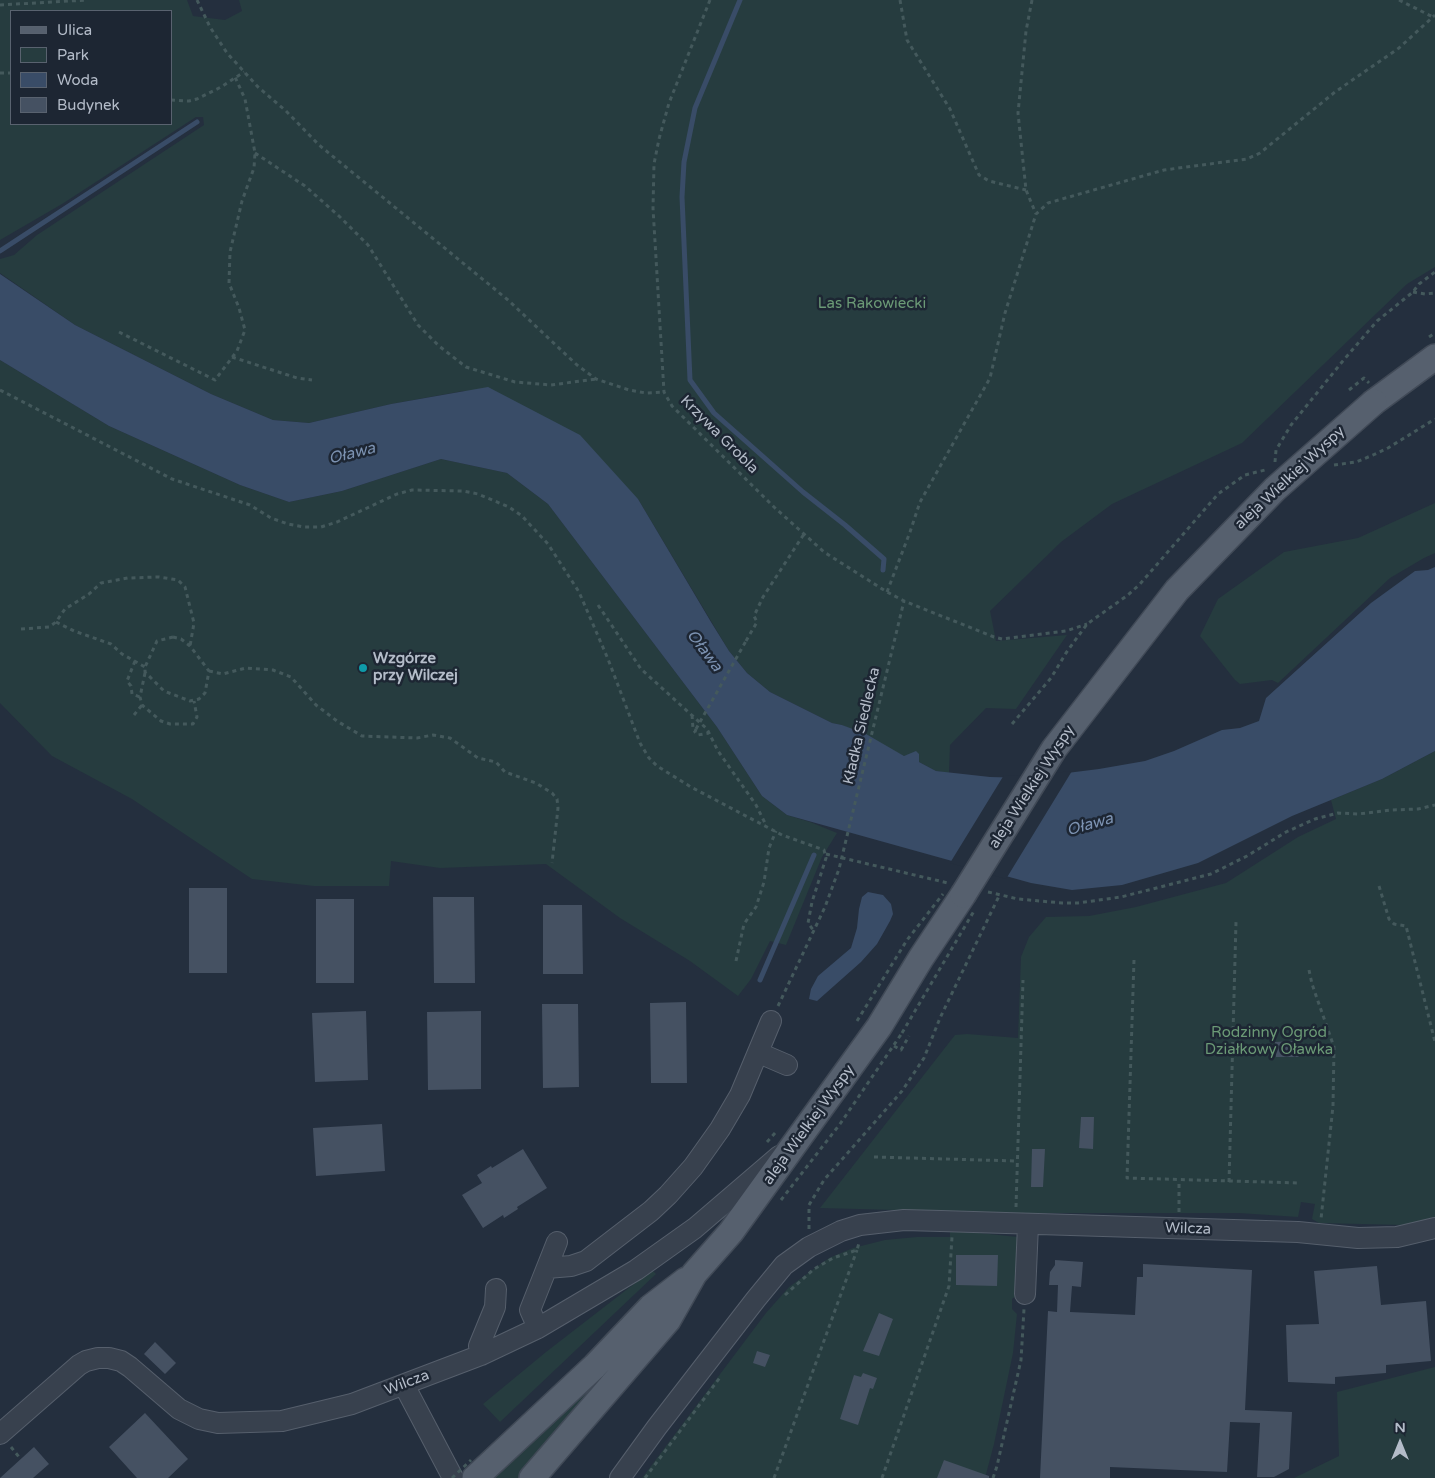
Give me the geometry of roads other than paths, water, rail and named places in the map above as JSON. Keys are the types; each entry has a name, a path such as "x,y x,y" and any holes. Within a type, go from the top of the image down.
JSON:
{"main road":[{"name":"aleja Wielkiej Wyspy","path":"476,1470 594,1366 651,1307 694,1274 731,1232 787,1136 893,1038 921,958 963,895 1054,749 1177,590 1372,393 1435,358"},
{"name":"aleja Wielkiej Wyspy","path":"532,1478 668,1320 694,1274"}],"street":[{"path":"547,1268 571,1266 586,1261 651,1211 668,1195 693,1167 720,1129 740,1095 771,1021"},
{"path":"759,1053 788,1065"},
{"name":"Wilcza","path":"0,1434 79,1365 98,1358 121,1361 179,1410 199,1419 218,1423 282,1421 352,1404 404,1385 481,1355 538,1328 636,1270 695,1228 787,1136"},
{"path":"1022,1219 1025,1294"},
{"name":"Wilcza","path":"620,1478 657,1427 784,1265 809,1247 841,1231 860,1225 904,1220 946,1226 1022,1219 1179,1229 1298,1232 1358,1238 1397,1237 1435,1228"},
{"path":"538,1328 530,1310 557,1242"},
{"path":"481,1355 479,1346 495,1307 496,1289"},
{"path":"404,1385 452,1478"}],"water":[{"name":"Oława","path":"0,274 75,325 211,394 273,420 309,423 391,404 488,387 580,435 638,499 729,651 747,673 770,692 832,723 866,734 904,756 916,751 919,754 919,762 936,771 990,777 1027,778 1099,769 1145,761 1174,751 1222,730 1240,728 1259,721 1266,698 1371,603 1415,571 1428,570 1435,567 1435,751 1382,779 1292,816 1198,863 1122,885 1072,890 1031,883 787,815 762,796 717,727 548,504 507,473 441,459 342,491 289,502 240,485 109,426 0,360"},
{"path":"868,892 883,895 891,904 893,914 890,921 877,944 861,962 817,1001 809,999 811,989 818,976 851,948 857,928 862,897"}],"waterway":[{"path":"740,0 695,108 684,162 682,197 690,380 714,413 803,492 884,559 883,570"},
{"path":"0,251 197,122"},
{"path":"760,980 814,855"}],"place":[{"name":"Wzgórze przy Wilczej","path":"363,668"}],"park label":[{"name":"Las Rakowiecki","path":"872,304"},
{"name":"Rodzinny Ogród Działkowy Oławka","path":"1269,1042"}]}
